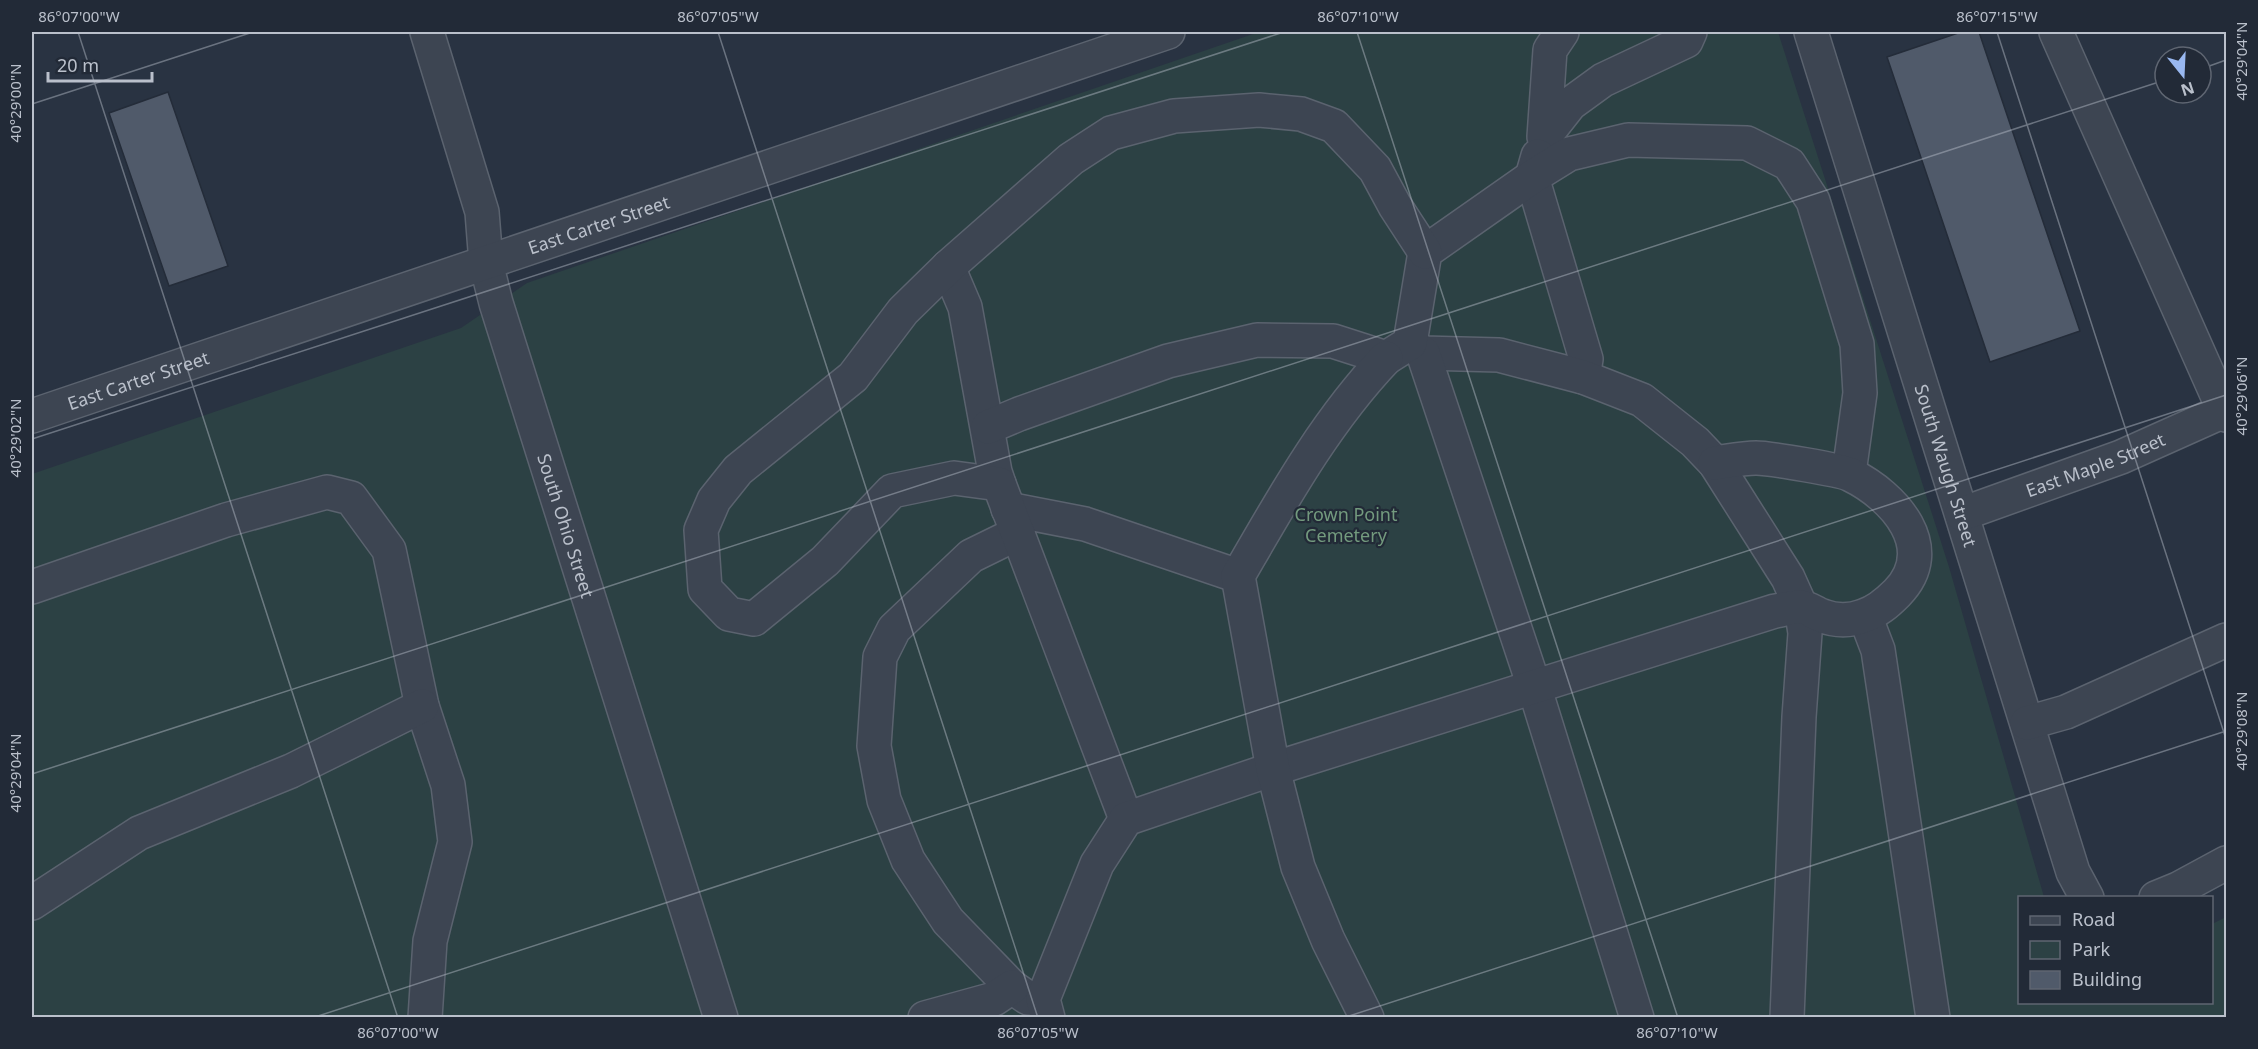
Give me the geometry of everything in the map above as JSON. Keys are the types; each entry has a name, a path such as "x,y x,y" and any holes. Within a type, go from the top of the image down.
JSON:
{"street":[{"name":"South Ohio Street","path":"427,32 482,212 486,263 506,336 721,1017"},
{"name":"East Carter Street","path":"32,416 1168,32"},
{"path":"1562,32 1550,50 1544,137 1532,177 1586,359 1583,377"},
{"path":"1544,137 1570,104 1603,80 1686,41 1690,32"},
{"name":"South Waugh Street","path":"1811,32 2073,872 2086,896"},
{"path":"2056,32 2226,412"},
{"path":"1238,576 1085,524 1008,509 954,478 892,491 825,561 754,619 729,614 705,589 701,530 714,501 738,470 853,377 903,310 948,267 1071,159 1111,133 1174,116 1259,110 1301,114 1334,126 1375,169 1395,206 1425,252 1406,351 1534,686 1637,1017"},
{"path":"1425,252 1532,177 1569,154 1628,140 1747,143 1789,164 1813,201 1857,344 1860,393 1849,473"},
{"path":"948,267 965,307 995,472 1126,819"},
{"path":"988,427 1029,410 1168,361 1257,340 1333,342 1406,351 1499,355 1583,377 1642,400 1695,441 1715,463 1788,578 1801,607 1805,633 1799,717 1786,1017"},
{"path":"1367,1017 1328,940 1298,867 1273,769 1238,576 1302,466 1360,385 1406,351"},
{"name":"East Maple Street","path":"1962,514 2121,458 2226,412"},
{"path":"1008,509 971,556 894,629 880,657 874,746 884,800 908,860 948,921 1012,987 1046,1008 1096,864 1126,819 1273,769 1775,611 1801,607 1826,617 1847,620 1865,616 1885,605 1901,589 1912,571 1915,550 1909,526 1893,505 1849,473 1758,458 1715,463"},
{"path":"32,587 249,513 327,492 351,498 389,550 422,706 448,785 455,842 430,941 424,1017"},
{"path":"1865,616 1878,650 1934,1017"},
{"path":"2027,723 2066,712 2226,640"},
{"path":"32,903 139,833 291,771 422,706"},
{"path":"2159,896 2178,889 2226,863"},
{"path":"925,1017 994,999 1012,987"}],"green space":[{"name":"Crown Point Cemetery","path":"1259,32 1778,32 1949,567 2044,896 2018,896 2018,1004 2213,1004 2213,924 2226,917 2226,1017 32,1017 32,474 461,328 527,283"}],"building":[{"path":"1961,32 1979,32 2080,331 1990,362 1887,57"},
{"path":"168,92 228,266 169,286 109,113"}]}
